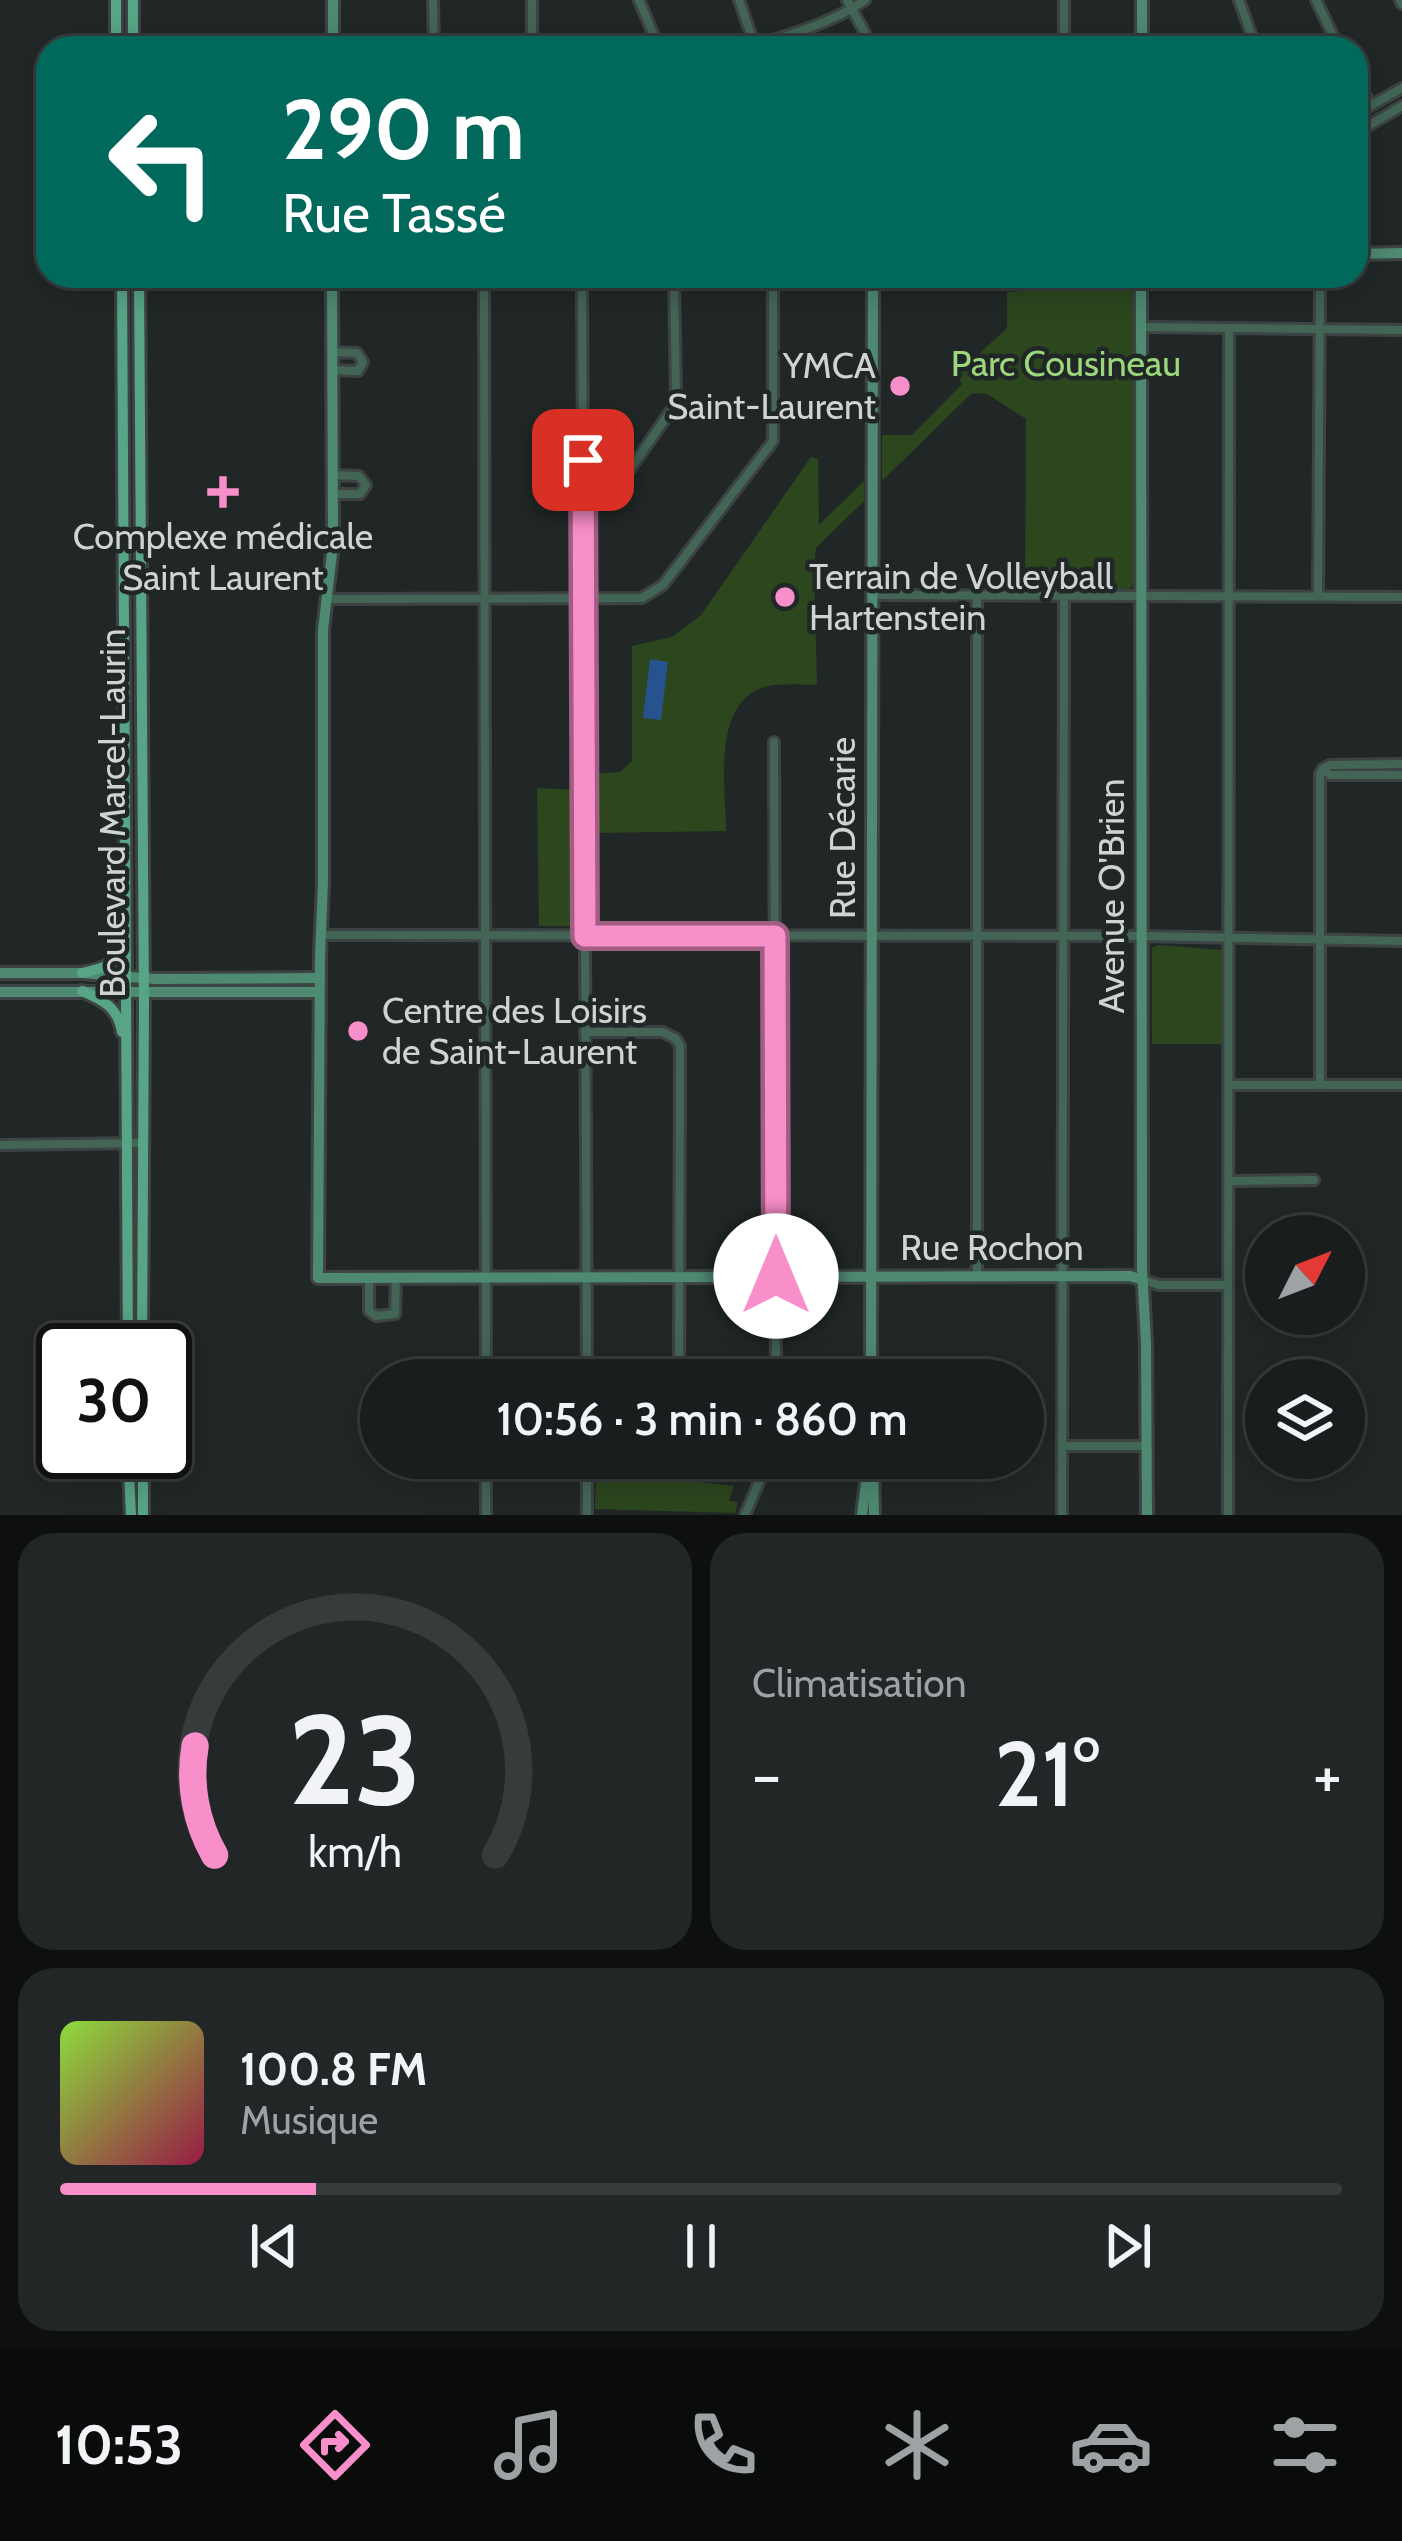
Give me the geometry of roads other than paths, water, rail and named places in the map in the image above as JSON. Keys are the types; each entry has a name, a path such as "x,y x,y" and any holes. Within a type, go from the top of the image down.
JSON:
{"main road":[{"path":"116,0 116,36"},
{"path":"133,0 133,36"},
{"name":"Boulevard Marcel-Laurin","path":"122,288 128,1323"},
{"name":"Boulevard Marcel-Laurin","path":"139,288 142,1323"},
{"path":"125,705 142,705"},
{"path":"82,973 114,962 126,916"},
{"path":"82,991 113,1009 126,1053"},
{"path":"129,1479 131,1515"},
{"path":"143,1479 143,1515"}],"street":[{"path":"333,0 333,36"},
{"path":"433,0 434,36"},
{"path":"532,0 532,36"},
{"path":"639,0 654,36"},
{"path":"739,0 749,36"},
{"path":"777,36 865,0"},
{"path":"1064,0 1064,36"},
{"path":"1142,0 1142,36"},
{"path":"1239,0 1252,36"},
{"path":"1316,0 1333,36"},
{"path":"849,5 866,36"},
{"path":"1368,107 1402,88"},
{"path":"1368,100 1371,105"},
{"path":"1368,126 1401,108"},
{"path":"1368,254 1402,253"},
{"path":"0,973 82,973 127,977 143,985 319,992 323,644 333,555 332,288"},
{"path":"484,288 486,1359"},
{"path":"582,288 586,1359"},
{"path":"583,506 610,498 672,409 676,398 674,288"},
{"path":"327,599 643,598 663,585 773,441 773,288"},
{"name":"Rue Décarie","path":"871,1359 873,288"},
{"name":"Avenue O'Brien","path":"1141,288 1147,1515"},
{"path":"1318,596 1320,288"},
{"path":"1141,326 1402,330"},
{"path":"1228,1515 1229,328"},
{"path":"333,352 357,353 364,362 358,371 333,370"},
{"path":"333,475 359,476 366,485 360,494 333,494"},
{"path":"873,595 1402,597"},
{"path":"976,595 976,1277"},
{"path":"1062,1515 1064,596"},
{"path":"774,742 776,1359"},
{"path":"1370,770 1402,764"},
{"path":"1320,1084 1320,774 1330,765 1402,776"},
{"path":"321,935 1402,941"},
{"path":"0,992 127,991 143,985 319,978"},
{"name":"Rue Rochon","path":"319,992 318,1278 1130,1276 1159,1285 1227,1285"},
{"path":"585,1032 663,1032 680,1046 679,1359"},
{"path":"1230,1084 1402,1085"},
{"path":"0,1145 142,1143"},
{"path":"1230,1181 1314,1180"},
{"path":"369,1278 369,1311 376,1316 395,1314 396,1277"},
{"path":"1063,1446 1146,1446"},
{"path":"486,1479 487,1515"},
{"path":"587,1479 587,1515"},
{"path":"745,1515 760,1479"},
{"path":"862,1515 868,1479"},
{"path":"874,1515 876,1479"}],"water":[{"path":"650,659 668,662 661,720 643,718"}],"place":[{"name":"YMCA Saint-Laurent","path":"900,386"},
{"name":"Complexe médicale Saint Laurent","path":"223,492"},
{"name":"Terrain de Volleyball Hartenstein","path":"785,597"},
{"name":"Centre des Loisirs de Saint-Laurent","path":"358,1031"}],"park label":[{"name":"Parc Cousineau","path":"1066,363"}]}
